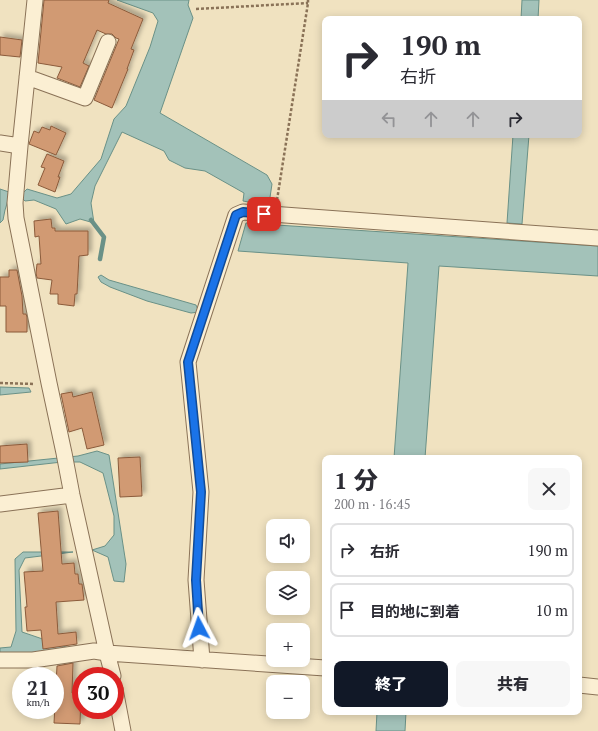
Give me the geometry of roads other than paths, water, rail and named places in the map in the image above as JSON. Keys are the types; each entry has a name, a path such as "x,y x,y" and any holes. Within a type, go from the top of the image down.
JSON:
{"street":[{"path":"35,0 20,146 16,196 16,218 48,384 66,459 72,495 111,667"},
{"path":"27,76 85,98 108,42"},
{"path":"0,143 20,146"},
{"path":"202,660 196,580 201,492 188,362 236,215 243,212 275,214 598,238"},
{"path":"0,504 72,495"},
{"path":"0,660 33,660 94,651 322,668"},
{"path":"582,685 598,686"},
{"path":"121,719 123,731"}],"water":[{"path":"117,0 189,0 188,5 193,18 160,113 267,175 272,184 269,204 243,201 244,193 205,171 185,168 169,160 164,151 122,132 95,186 91,203 94,223 80,219 66,224 56,209 34,200 25,201 22,198 9,197 3,220 0,223 0,189 9,192 23,193 27,189 57,198 71,194 101,159 114,119 126,106 150,47 158,21 153,13"},
{"path":"522,0 539,0 538,16 521,16"},
{"path":"513,138 529,138 522,224 507,223"},
{"path":"246,223 598,246 598,276 439,266 425,455 394,455 408,263 238,251"},
{"path":"101,275 109,280 196,305 199,312 191,313 147,301 101,282 98,277"},
{"path":"0,387 29,388 31,392 0,395"},
{"path":"97,451 109,455 126,564 124,582 114,581 108,557 92,550 105,546 114,535 114,516 103,473 80,462 62,462 0,469 0,464 78,456"},
{"path":"23,552 73,552 25,558 19,570 22,632 72,649 8,656 0,655 0,648 11,647 16,631 15,559"},
{"path":"377,715 406,715 405,731 376,731"}],"waterway":[{"path":"91,220 104,237 100,259"}]}
